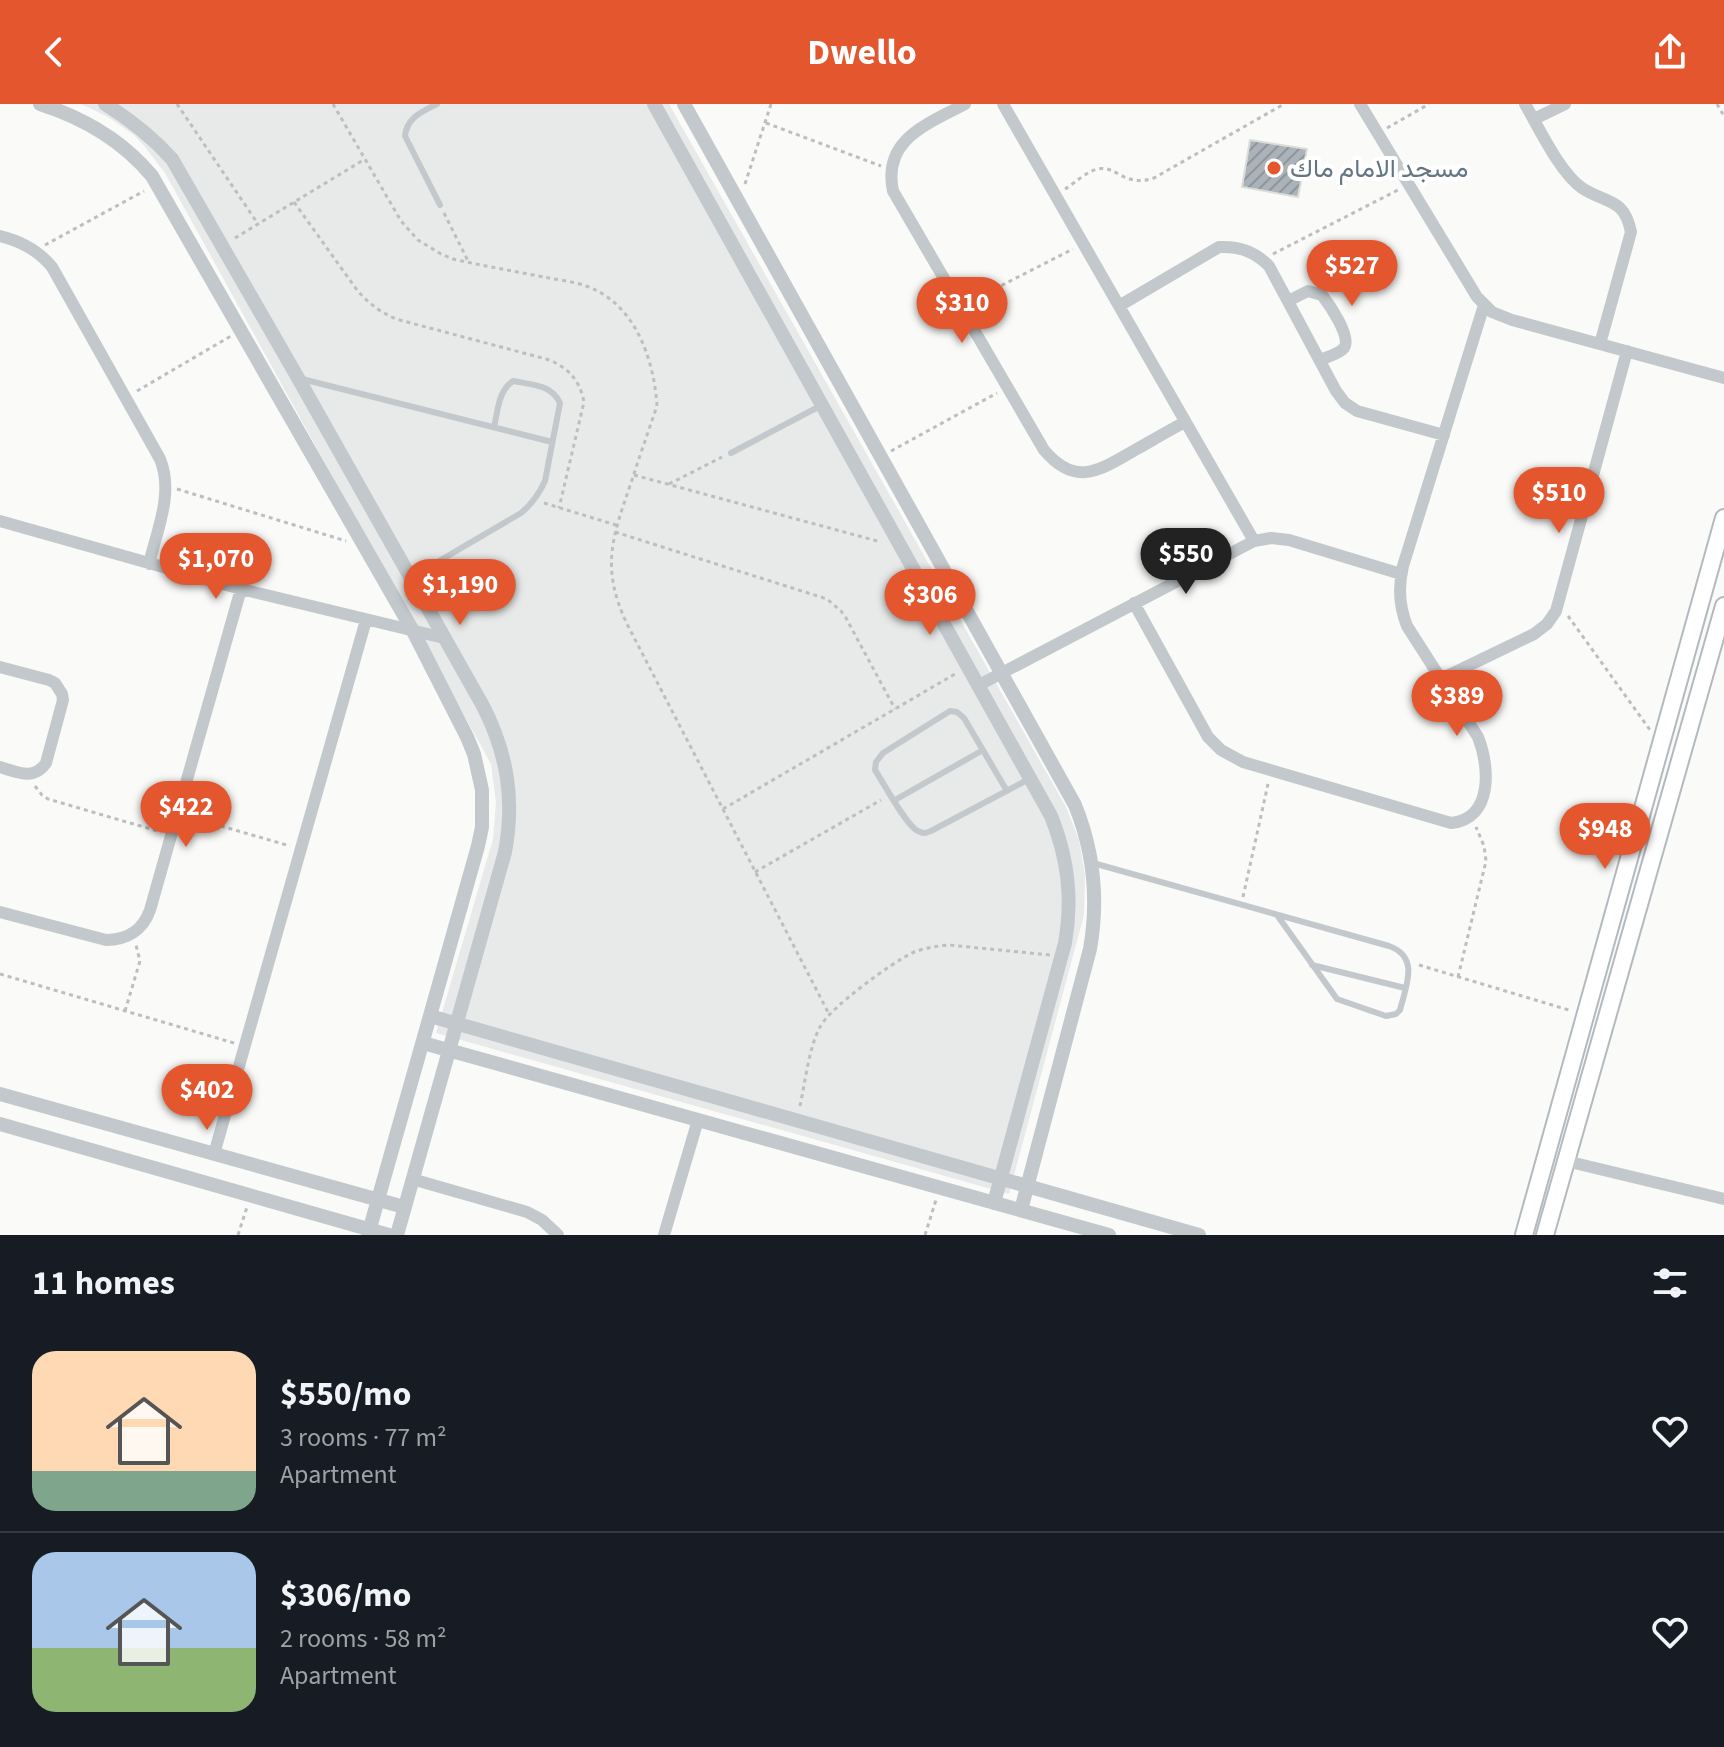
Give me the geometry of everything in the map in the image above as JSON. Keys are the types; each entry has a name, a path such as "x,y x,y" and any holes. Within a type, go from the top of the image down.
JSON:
{"main road":[{"path":"1524,1235 1724,518"},
{"path":"1545,1235 1724,606"},
{"path":"1683,664 1705,671"},
{"path":"1585,1015 1606,1022"}],"street":[{"path":"40,104 76,118 109,136 139,160 157,184 413,631 474,754 482,790 482,827 478,846 369,1232"},
{"path":"105,104 139,127 172,159 487,715 506,765 510,808 505,852 397,1235"},
{"path":"654,104 1031,778 1061,841 1069,885 1068,923 1062,956 994,1203"},
{"path":"684,104 1083,824 1093,863 1096,903 1090,949 1021,1210"},
{"path":"965,104 911,133 898,150 892,170 893,191 1044,450 1059,464 1077,472 1097,471 1185,422"},
{"path":"1003,104 1254,541"},
{"path":"1360,104 1484,305 1502,317 1724,378"},
{"path":"1525,104 1568,175 1585,190 1617,205 1630,225 1631,232 1600,344"},
{"path":"1534,119 1565,104"},
{"path":"0,236 34,250 47,261 160,459 166,486 165,501 149,564"},
{"path":"1119,306 1219,247 1246,250 1269,266 1340,398 1351,407 1444,435"},
{"path":"1288,301 1308,291 1322,295 1346,335 1341,350 1320,360"},
{"path":"1134,603 1208,737 1228,755 1451,823 1469,818 1481,803 1486,761 1478,737 1407,626 1400,595 1401,574 1484,305"},
{"path":"792,350 815,338"},
{"path":"1441,679 1541,629 1552,617 1559,603 1627,351"},
{"path":"0,521 241,589 444,638"},
{"path":"979,685 1254,541 1271,538 1289,540 1401,574"},
{"path":"0,912 106,940 130,936 142,925 147,918 241,589"},
{"path":"214,1154 366,620"},
{"path":"0,667 49,680 59,688 63,700 42,769 27,775 0,767"},
{"path":"430,1016 1199,1235"},
{"path":"423,1043 1105,1234"},
{"path":"0,1094 404,1207"},
{"path":"664,1235 698,1120"},
{"path":"0,1124 369,1232 389,1235"},
{"path":"1566,1161 1724,1199"},
{"path":"412,1179 527,1212 542,1220 558,1235"}],"lane":[{"path":"437,104 411,119 405,136 440,205"},
{"path":"298,378 552,442"},
{"path":"410,578 521,513 535,500 545,481 560,403 555,394 547,388 513,381 509,383 502,391 494,427"},
{"path":"731,453 822,405"},
{"path":"1007,791 964,718 957,712 950,711 878,757 876,762 875,770 915,830 926,833 1007,791 1031,778"},
{"path":"893,797 983,750"},
{"path":"1093,863 1395,948 1405,956 1409,971 1400,1010 1386,1016 1337,999 1277,915"},
{"path":"1312,965 1405,988"}],"path":[{"path":"177,104 258,224"},
{"path":"333,104 401,221 418,240 441,254 469,263 585,285 608,298 626,314 639,334 654,376 657,406 614,532 611,564 620,609 829,1014"},
{"path":"739,203 771,104"},
{"path":"1055,195 1097,169 1108,169 1136,181 1154,178 1284,104"},
{"path":"1377,133 1429,104"},
{"path":"1717,104 1724,116"},
{"path":"766,123 892,170"},
{"path":"222,245 365,159"},
{"path":"34,250 157,184"},
{"path":"1262,259 1408,185"},
{"path":"294,202 357,290 384,313 396,319 556,362 571,373 584,402 559,508"},
{"path":"440,205 469,263"},
{"path":"960,307 1083,243"},
{"path":"125,397 241,330"},
{"path":"881,457 1008,388"},
{"path":"669,484 731,453"},
{"path":"634,475 902,548"},
{"path":"166,486 365,547"},
{"path":"535,500 616,525"},
{"path":"614,532 827,599 846,618 895,709"},
{"path":"1559,603 1661,746"},
{"path":"723,809 968,666"},
{"path":"1242,905 1271,770"},
{"path":"32,774 38,790 48,799 171,835"},
{"path":"755,872 893,797"},
{"path":"177,813 301,849"},
{"path":"1458,977 1486,861 1482,838 1469,818"},
{"path":"125,1011 140,961 137,947 130,936"},
{"path":"796,1120 816,1034 829,1014 909,954 949,945 1062,956"},
{"path":"1407,961 1585,1015"},
{"path":"0,974 245,1047"},
{"path":"925,1235 940,1187"},
{"path":"238,1235 251,1196"}],"shaded area":[{"path":"81,104 669,104 1066,807 1079,840 1085,875 1084,915 1009,1194 436,1033 493,839 496,802 491,764 165,173 134,135 108,117"}],"building":[{"name":"مسجد الامام ماك","path":"1250,140 1307,149 1298,197 1242,187"}],"place":[{"name":"مسجد الامام ماك","path":"1274,168"}]}
